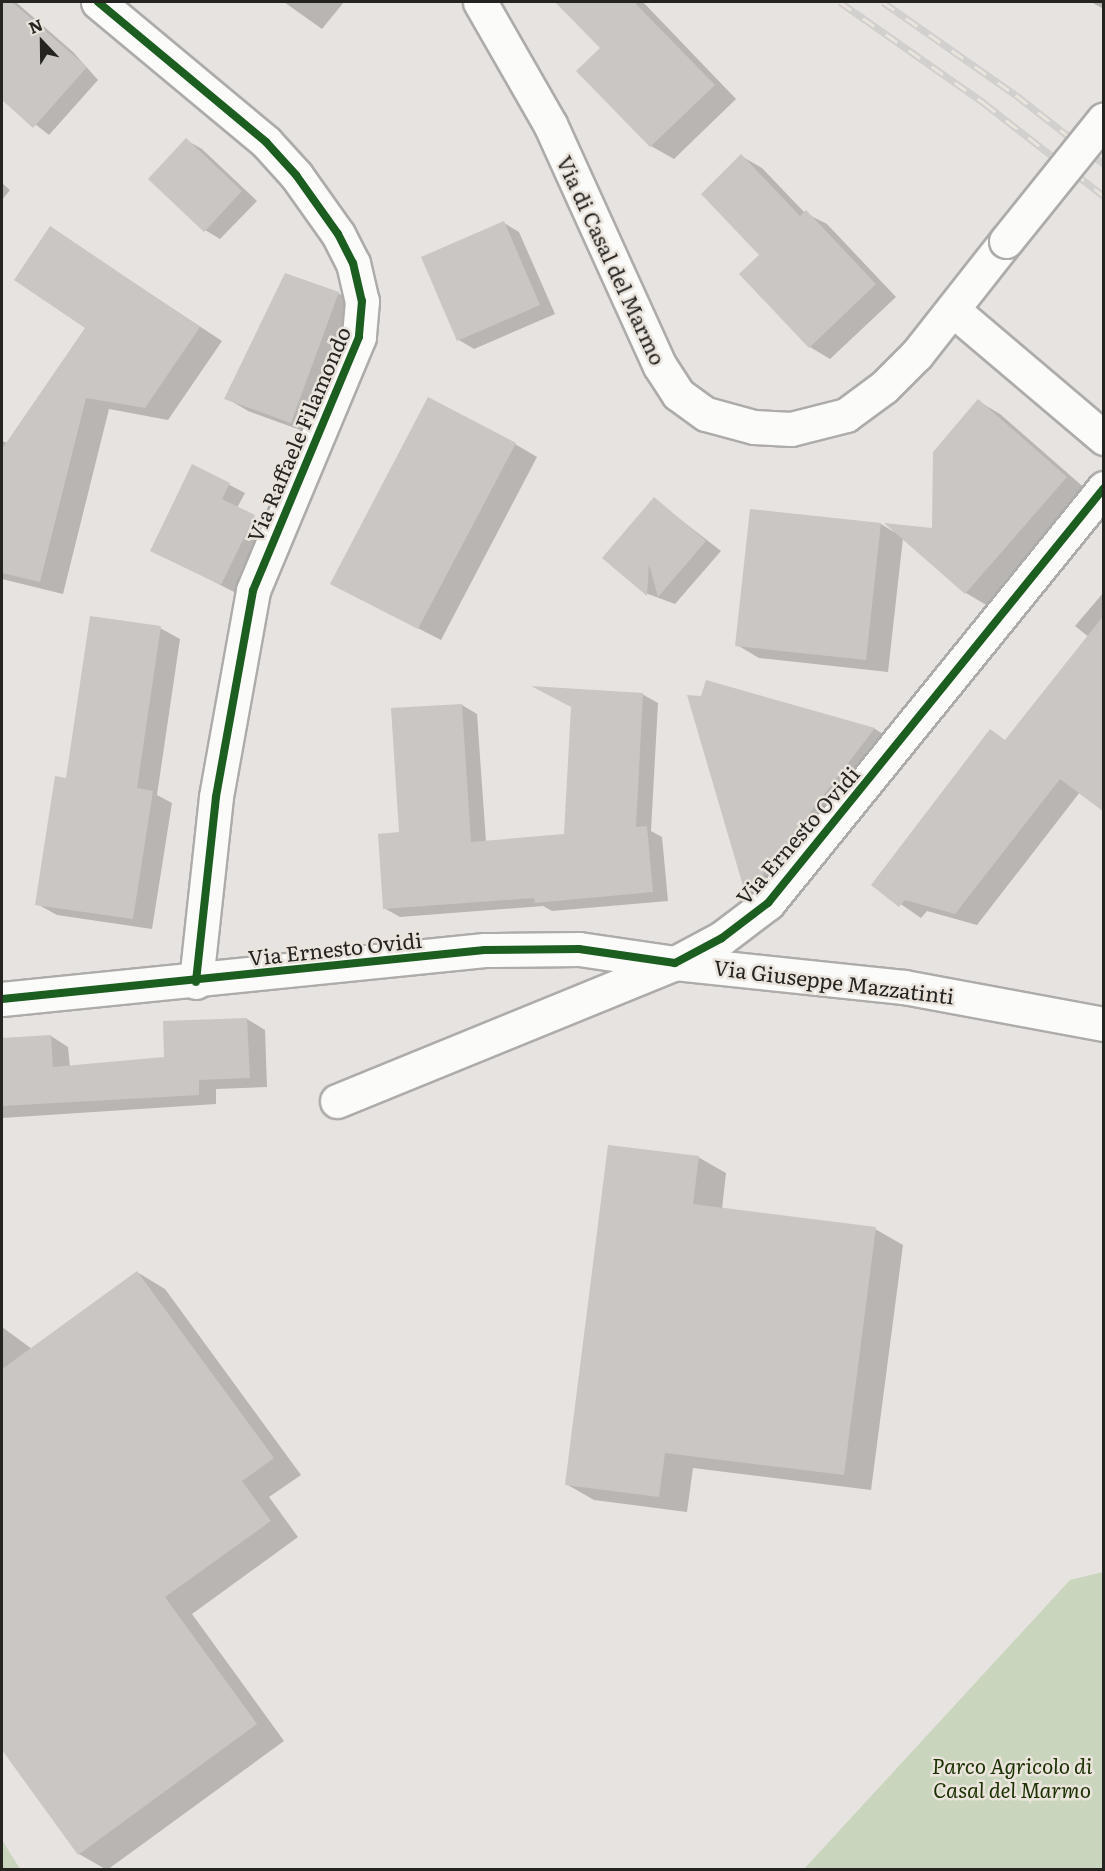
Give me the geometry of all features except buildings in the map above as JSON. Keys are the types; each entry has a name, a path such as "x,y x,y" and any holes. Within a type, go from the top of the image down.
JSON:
{"street":[{"name":"Via Raffaele Filamondo","path":"98,2 266,142 296,175 342,241 353,263 362,301 363,328 253,591 216,796 196,982"},
{"name":"Via di Casal del Marmo","path":"480,2 550,124 660,366 692,407 719,419 754,427 791,429 830,422 865,403 884,387 953,310 1104,118"},
{"path":"953,310 1104,438"},
{"name":"Via Ernesto Ovidi","path":"2,999 196,982 439,954 530,949 579,949 675,963 722,938 768,903 1104,488"},
{"name":"Via Giuseppe Mazzatinti","path":"337,1101 675,963 904,987 1104,1024"}],"green space":[{"name":"Parco Agricolo di Casal del Marmo","path":"1103,1572 1103,1869 804,1869 1070,1580"},
{"path":"2,1840 20,1869 2,1869"}],"railway":[{"path":"840,2 984,103 1104,196"},
{"path":"883,2 1016,95 1104,164"}],"cycle path":[{"path":"98,2 266,142 296,175 338,234 353,263 362,301 359,337 253,591 216,797 196,982"},
{"path":"2,999 485,950 579,949 675,963 722,938 768,903 1104,488"}]}
